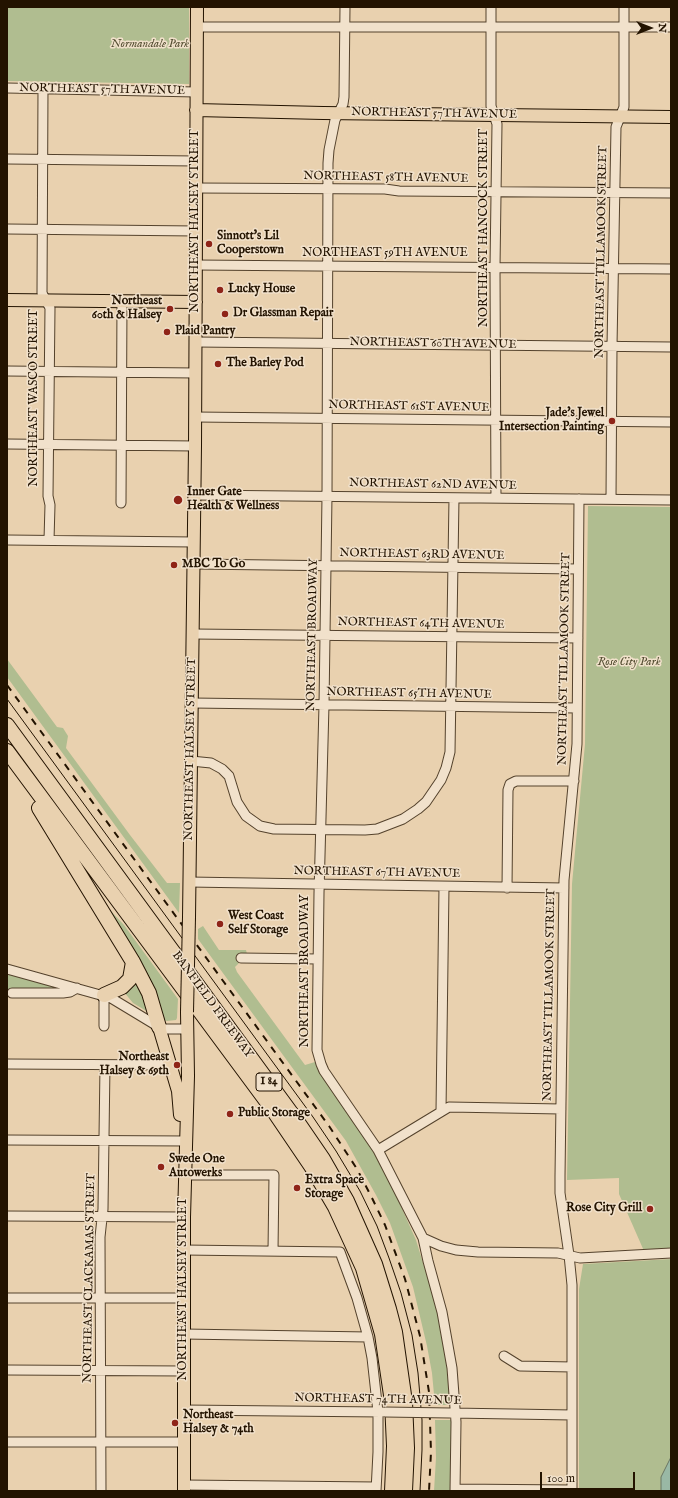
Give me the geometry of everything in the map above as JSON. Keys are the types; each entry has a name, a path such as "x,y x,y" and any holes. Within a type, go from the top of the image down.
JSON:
{"highway":[{"name":"BANFIELD FREEWAY","path":"7,726 297,1121 323,1159 347,1201 367,1242 387,1301 395,1332 406,1402 407,1448 405,1491"},
{"name":"BANFIELD FREEWAY","path":"7,751 277,1116 312,1166 335,1207 363,1268 382,1334 389,1372 392,1402 394,1446 392,1491"},
{"path":"7,759 66,851 133,962 149,993 160,1027"},
{"path":"104,995 122,987 130,979 133,962"}],"main road":[{"name":"NORTHEAST HALSEY STREET","path":"184,1488 184,1217 188,1076 187,1012 194,564 197,7"},
{"name":"NORTHEAST 57TH AVENUE","path":"196,110 234,112 671,117"},
{"path":"7,300 196,302"},
{"path":"160,1027 178,1091 180,1114 187,1141"}],"street":[{"name":"NORTHEAST BROADWAY","path":"345,7 344,97 335,120 329,150 324,705 316,1033 319,1058 324,1071 378,1150 423,1238 445,1328 452,1368 455,1490"},
{"name":"NORTHEAST HANCOCK STREET","path":"491,7 491,106 497,124 495,267 496,498"},
{"name":"NORTHEAST TILLAMOOK STREET","path":"611,499 614,193 616,127 624,107 624,7"},
{"path":"197,27 671,27"},
{"name":"NORTHEAST 57TH AVENUE","path":"7,88 196,92"},
{"name":"NORTHEAST WASCO STREET","path":"43,89 42,293 50,308 48,445 48,496 50,506 49,540"},
{"path":"7,159 196,161"},
{"name":"NORTHEAST 58TH AVENUE","path":"196,188 328,188 385,189 399,191 671,193"},
{"path":"7,229 196,231"},
{"name":"NORTHEAST 59TH AVENUE","path":"196,265 671,269"},
{"path":"121,503 122,301"},
{"name":"NORTHEAST 60TH AVENUE","path":"196,342 671,347"},
{"path":"7,371 196,373"},
{"name":"NORTHEAST 61ST AVENUE","path":"195,417 671,422"},
{"path":"7,444 195,446"},
{"name":"NORTHEAST 62ND AVENUE","path":"194,495 671,500"},
{"path":"191,761 211,763 219,766 226,772 231,781 240,807 246,816 255,823 274,829 365,830 383,827 404,819 423,806 435,791 446,768 451,743 454,498"},
{"name":"NORTHEAST TILLAMOOK STREET","path":"572,1491 572,1292 560,1186 564,888 578,744 579,499"},
{"path":"7,540 194,542"},
{"name":"NORTHEAST 63RD AVENUE","path":"194,564 578,569"},
{"name":"NORTHEAST 64TH AVENUE","path":"193,634 578,638"},
{"name":"NORTHEAST 65TH AVENUE","path":"192,703 577,708"},
{"path":"507,888 508,790 510,784 516,781 574,782"},
{"name":"NORTHEAST 67TH AVENUE","path":"189,882 564,888"},
{"path":"440,1111 444,886"},
{"path":"241,958 318,959"},
{"path":"7,969 104,995 165,1029 187,1029"},
{"path":"12,993 63,993 70,992 77,988"},
{"path":"104,995 104,1026"},
{"path":"7,1064 172,1066"},
{"name":"NORTHEAST CLACKAMAS STREET","path":"101,1491 100,1237 102,1216 105,1065"},
{"path":"378,1150 440,1111 449,1107 561,1109"},
{"path":"7,1140 187,1141"},
{"path":"185,1175 274,1175 273,1251"},
{"path":"7,1216 184,1217"},
{"path":"423,1238 441,1246 456,1250 478,1252 558,1252 580,1258 671,1253"},
{"path":"184,1250 340,1252 357,1298 368,1337 381,1412 376,1489 184,1488"},
{"path":"7,1298 184,1298"},
{"path":"184,1334 368,1337"},
{"path":"504,1356 520,1366 572,1367"},
{"path":"7,1370 184,1371"},
{"name":"NORTHEAST 74TH AVENUE","path":"184,1410 572,1414"},
{"path":"7,1442 184,1442"},
{"path":"455,1490 572,1491"}],"green space":[{"name":"Normandale Park","path":"7,7 189,7 189,84 7,81"},
{"name":"Rose City Park","path":"588,506 671,507 671,1250 644,1251 619,1194 619,1178 567,1180 572,884 585,744"},
{"path":"7,659 57,727 63,728 68,736 66,748 167,883 180,883 179,913 7,677"},
{"path":"109,909 124,925 178,999 176,1020 164,1020 108,910"},
{"path":"203,926 219,950 246,950 247,954 237,955 236,958 239,963 235,967 237,972 305,1065 315,1062 323,1078 371,1147 395,1193 416,1240 435,1302 442,1330 448,1366 450,1405 435,1405 432,1373 427,1346 413,1287 390,1223 376,1195 346,1141 198,939 198,929"},
{"path":"7,973 64,989 7,989"},
{"path":"136,974 148,1012 133,1003 124,992"},
{"path":"671,1259 671,1491 579,1491 579,1289 583,1264"},
{"path":"435,1420 451,1420 452,1422 452,1491 434,1491 436,1458"}],"shaded area":[{"path":"671,1457 671,1491 661,1491 661,1477"}],"tram line":[{"path":"7,699 313,1117 360,1191 377,1226 389,1258 401,1293 412,1335 418,1373 422,1420 420,1491"}],"railway":[{"path":"7,685 329,1126 357,1169 385,1225 405,1279 420,1336 429,1392 431,1452 429,1491"}],"place":[{"name":"Sinnott's Lil Cooperstown","path":"209,244"},
{"name":"Lucky House","path":"220,290"},
{"name":"Northeast 60th & Halsey","path":"170,309"},
{"name":"Dr Glassman Repair","path":"225,314"},
{"name":"Plaid Pantry","path":"167,332"},
{"name":"The Barley Pod","path":"218,364"},
{"name":"Jade's Jewel Intersection Painting","path":"612,421"},
{"name":"Inner Gate Health & Wellness","path":"178,500"},
{"name":"MBC To Go","path":"174,565"},
{"name":"West Coast Self Storage","path":"220,924"},
{"name":"Northeast Halsey & 69th","path":"177,1065"},
{"name":"Public Storage","path":"230,1114"},
{"name":"Swede One Autowerks","path":"161,1167"},
{"name":"Extra Space Storage","path":"297,1188"},
{"name":"Rose City Grill","path":"650,1209"},
{"name":"Northeast Halsey & 74th","path":"175,1423"}]}
